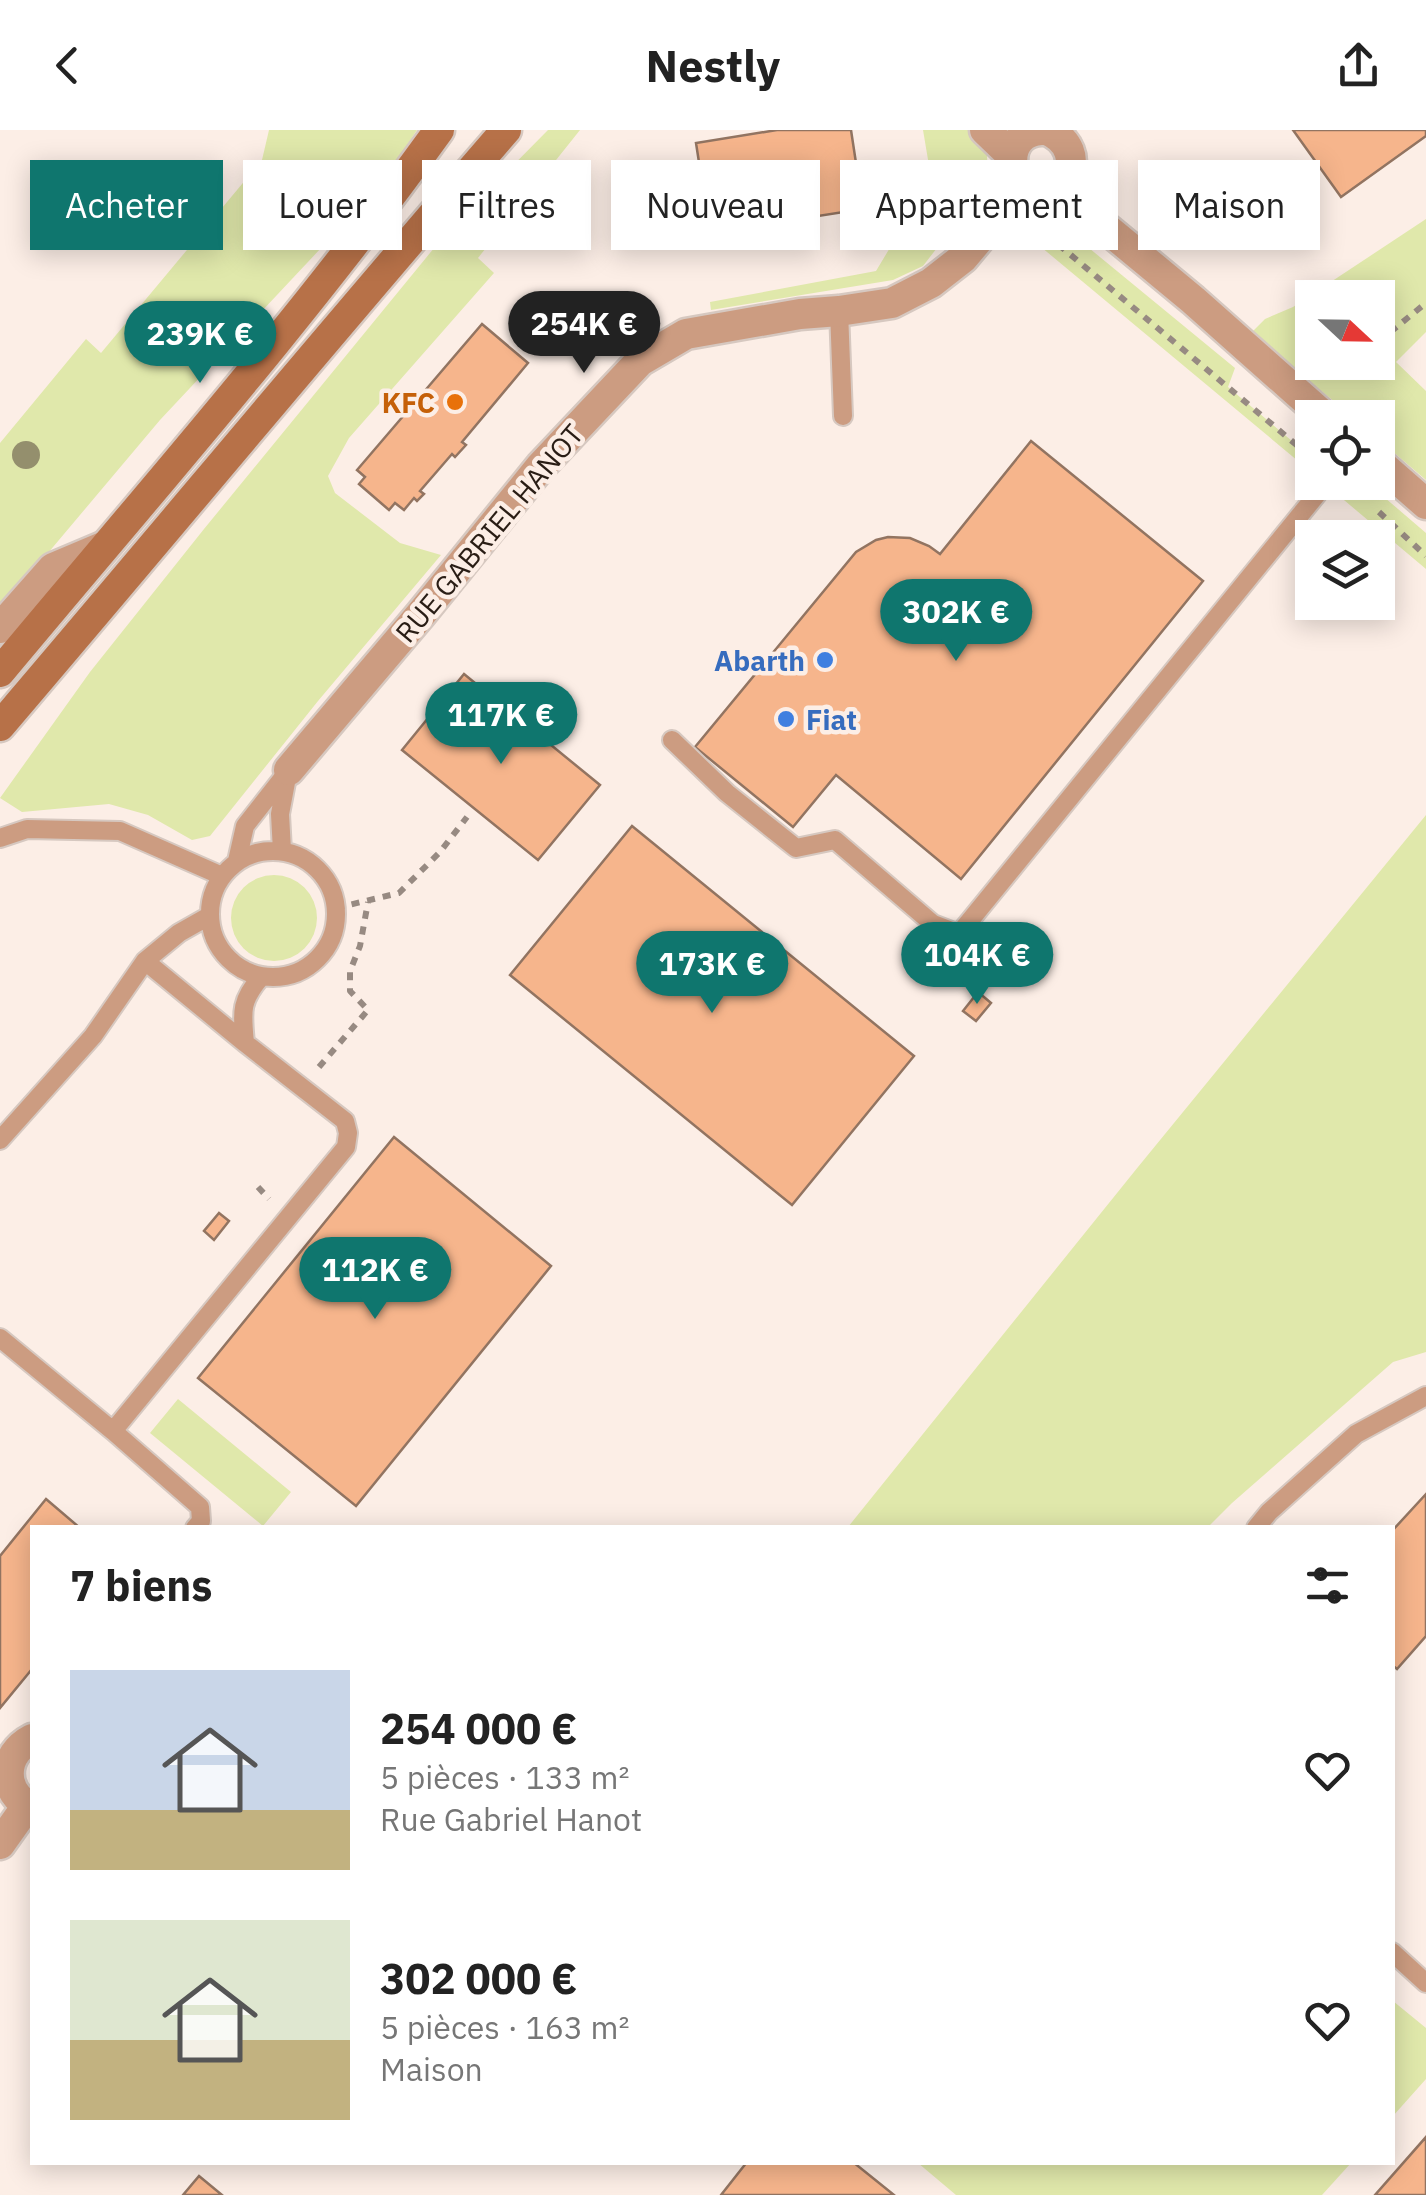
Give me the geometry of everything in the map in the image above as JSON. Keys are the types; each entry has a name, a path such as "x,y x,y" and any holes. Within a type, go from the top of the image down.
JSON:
{"main road":[{"path":"0,672 263,359 371,225 439,130"},
{"path":"0,726 506,130"}],"street":[{"path":"985,130 1012,156"},
{"path":"1011,160 1020,138 1032,130 1050,132 1067,144 1071,160"},
{"path":"1118,238 1306,400"},
{"name":"RUE GABRIEL HANOT","path":"289,770 541,466 640,361 686,334 892,303 932,283 969,250"},
{"path":"1395,477 1426,504"},
{"path":"0,628 53,568 105,546"},
{"path":"0,1844 30,1807 17,1798 8,1774 16,1751 30,1740"}],"lane":[{"path":"839,311 843,416"},
{"path":"672,740 727,794 796,848 835,840 934,924 960,934 1312,500"},
{"path":"282,850 280,814 289,770"},
{"name":"RUE GABRIEL HANOT","path":"237,860 245,826 289,770"},
{"path":"0,838 27,829 120,831 222,876"},
{"path":"266,850 282,850 302,857 319,870 331,887 336,926 320,957 292,975 276,978 235,965 224,956 216,944 209,916 212,895 237,860 266,850"},
{"path":"0,1140 93,1036 145,960 209,916"},
{"path":"113,1431 346,1147 348,1132 345,1121 244,1044 145,960"},
{"path":"244,1044 242,1012 246,994 261,976"},
{"path":"0,1338 200,1507 197,1525"},
{"path":"1258,1525 1356,1434 1426,1396"},
{"path":"1395,1955 1426,1983"}],"path":[{"path":"1065,250 1295,444"},
{"path":"1395,328 1426,303"},
{"path":"1373,507 1426,556"},
{"path":"336,908 399,893 467,818"},
{"path":"303,1087 368,1010 350,991 350,971 360,946 368,902"}],"green space":[{"path":"269,130 417,130 397,160 262,160"},
{"path":"548,130 580,130 556,160 518,160"},
{"path":"923,130 969,130 987,155 987,160 928,160"},
{"path":"243,183 243,250 319,250 160,420 0,610 0,443 86,339 101,353 187,250 223,250 223,207"},
{"path":"1426,219 1426,332 1396,362 1426,391 1426,480 1395,454 1395,400 1332,400 1308,380 1395,380 1395,280 1334,280"},
{"path":"432,250 484,250 478,258 494,273 349,438 328,476 335,493 400,543 441,555 210,836 192,840 148,815 109,804 22,812 0,798 90,672"},
{"path":"889,250 935,250 923,266 893,280 711,310 710,302 876,271"},
{"path":"1045,250 1091,250 1235,368 1228,387 1295,444 1295,459"},
{"path":"1295,306 1295,369 1251,333 1265,319"},
{"path":"1344,500 1388,500 1426,533 1426,569 1395,543 1395,520 1368,520"},
{"path":"1426,815 1426,1352 1393,1362 1210,1525 850,1525"},
{"path":"274,875 298,882 310,894 317,918 310,942 298,954 274,961 250,954 238,942 231,918 238,894 250,882"},
{"path":"178,1399 291,1492 262,1525 150,1433"},
{"path":"1395,2003 1426,2028 1426,2079 1395,2114"},
{"path":"920,2165 1349,2165 1322,2195 956,2195"}],"building":[{"path":"777,130 851,130 856,160 840,160 840,213 820,216 820,160 699,160 696,143"},
{"path":"1293,130 1426,130 1426,136 1341,197 1320,168 1320,160 1314,160"},
{"name":"KFC","path":"482,324 528,363 462,442 466,445 455,457 452,454 420,491 424,494 417,501 414,498 404,510 395,503 389,510 359,484 365,477 357,470"},
{"path":"1031,441 1203,581 961,879 836,775 793,827 695,747 856,552 888,537 910,538 940,554"},
{"path":"464,674 600,785 538,860 402,750"},
{"path":"632,826 914,1056 792,1205 510,975"},
{"path":"978,992 991,1003 976,1021 963,1011"},
{"path":"394,1137 551,1266 356,1506 198,1378"},
{"path":"219,1213 229,1221 214,1240 204,1231"},
{"path":"1426,1494 1426,1636 1397,1669 1395,1667 1395,1528"},
{"path":"46,1499 76,1525 30,1525 30,1671 0,1708 0,1556"},
{"path":"1426,2137 1426,2195 1375,2195"},
{"path":"745,2165 857,2165 894,2195 721,2195"},
{"path":"199,2176 222,2195 183,2195"}],"place":[{"name":"KFC","path":"455,402"},
{"name":"Abarth","path":"825,660"},
{"name":"Fiat","path":"786,719"}]}
